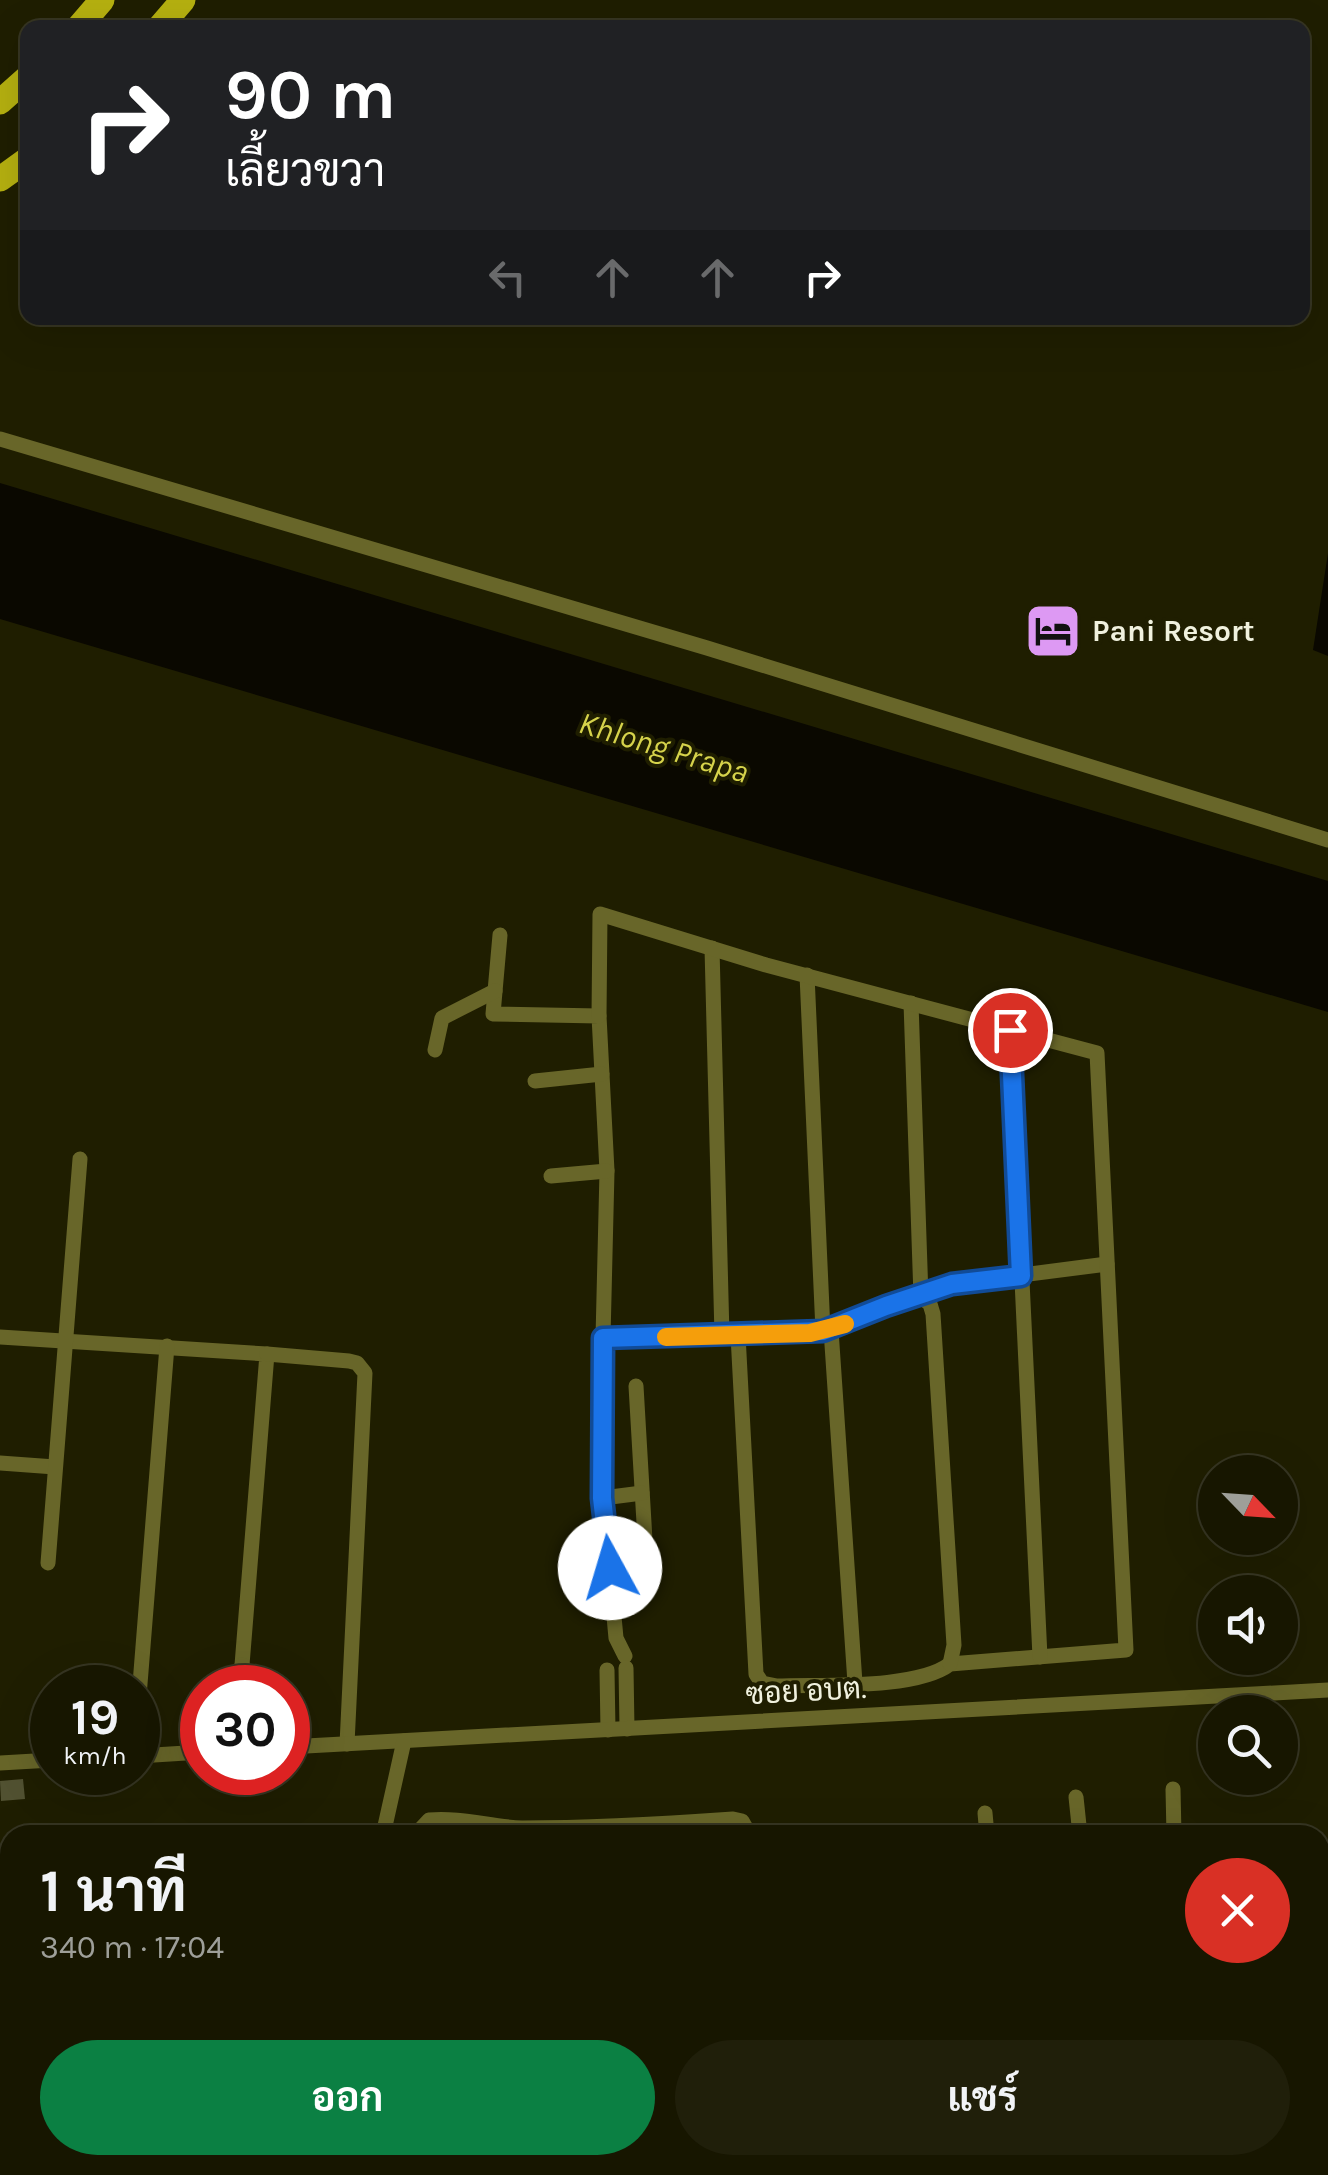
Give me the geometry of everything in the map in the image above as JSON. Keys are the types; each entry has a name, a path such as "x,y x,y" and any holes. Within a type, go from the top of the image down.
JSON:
{"main road":[{"path":"85,20 102,0"},
{"path":"166,20 183,0"},
{"path":"0,102 20,85"}],"street":[{"path":"0,439 707,648 1328,840"},
{"path":"626,1729 626,1662 616,1638 602,1498 607,1171 599,1016 600,914 1097,1053 1126,1650 950,1664 936,1674 908,1680 777,1686 762,1683 756,1674 730,1336 712,948"},
{"path":"500,935 493,1014 599,1016"},
{"path":"807,975 827,1331 855,1682"},
{"path":"436,1050 442,1018 495,990"},
{"path":"911,1003 922,1297 934,1314 954,1645 950,1664"},
{"path":"1010,1030 1040,1657"},
{"path":"536,1081 602,1074"},
{"path":"48,1563 80,1159"},
{"path":"551,1176 607,1171"},
{"path":"603,1338 827,1331 952,1284 1107,1264"},
{"path":"0,1337 349,1361 366,1373 347,1744"},
{"path":"142,1665 167,1346"},
{"path":"242,1665 267,1354"},
{"path":"636,1386 646,1557"},
{"path":"0,1463 55,1467"},
{"path":"602,1498 642,1493"},
{"path":"608,1730 608,1663 616,1638"},
{"name":"ซอย อบต.","path":"310,1747 1328,1690"},
{"path":"385,1825 404,1741"},
{"path":"0,1763 30,1761"},
{"path":"1172,1789 1174,1825"},
{"path":"1076,1797 1079,1825"},
{"path":"985,1813 986,1825"},
{"path":"424,1825 429,1820 445,1818 483,1825"},
{"path":"692,1825 732,1819 744,1825"}],"water":[{"name":"Khlong Prapa","path":"0,483 1328,881 1328,1012 0,619"},
{"path":"1328,553 1328,656 1313,650"}],"building":[{"path":"23,1779 25,1799 1,1801 0,1781"}],"slow traffic":[{"path":"666,1337 810,1333 845,1324"}],"place":[{"name":"Pani Resort","path":"1053,631"}],"route":[{"path":"610,1568 602,1498 603,1338 831,1330 952,1284 1021,1276 1010,1030"}]}
